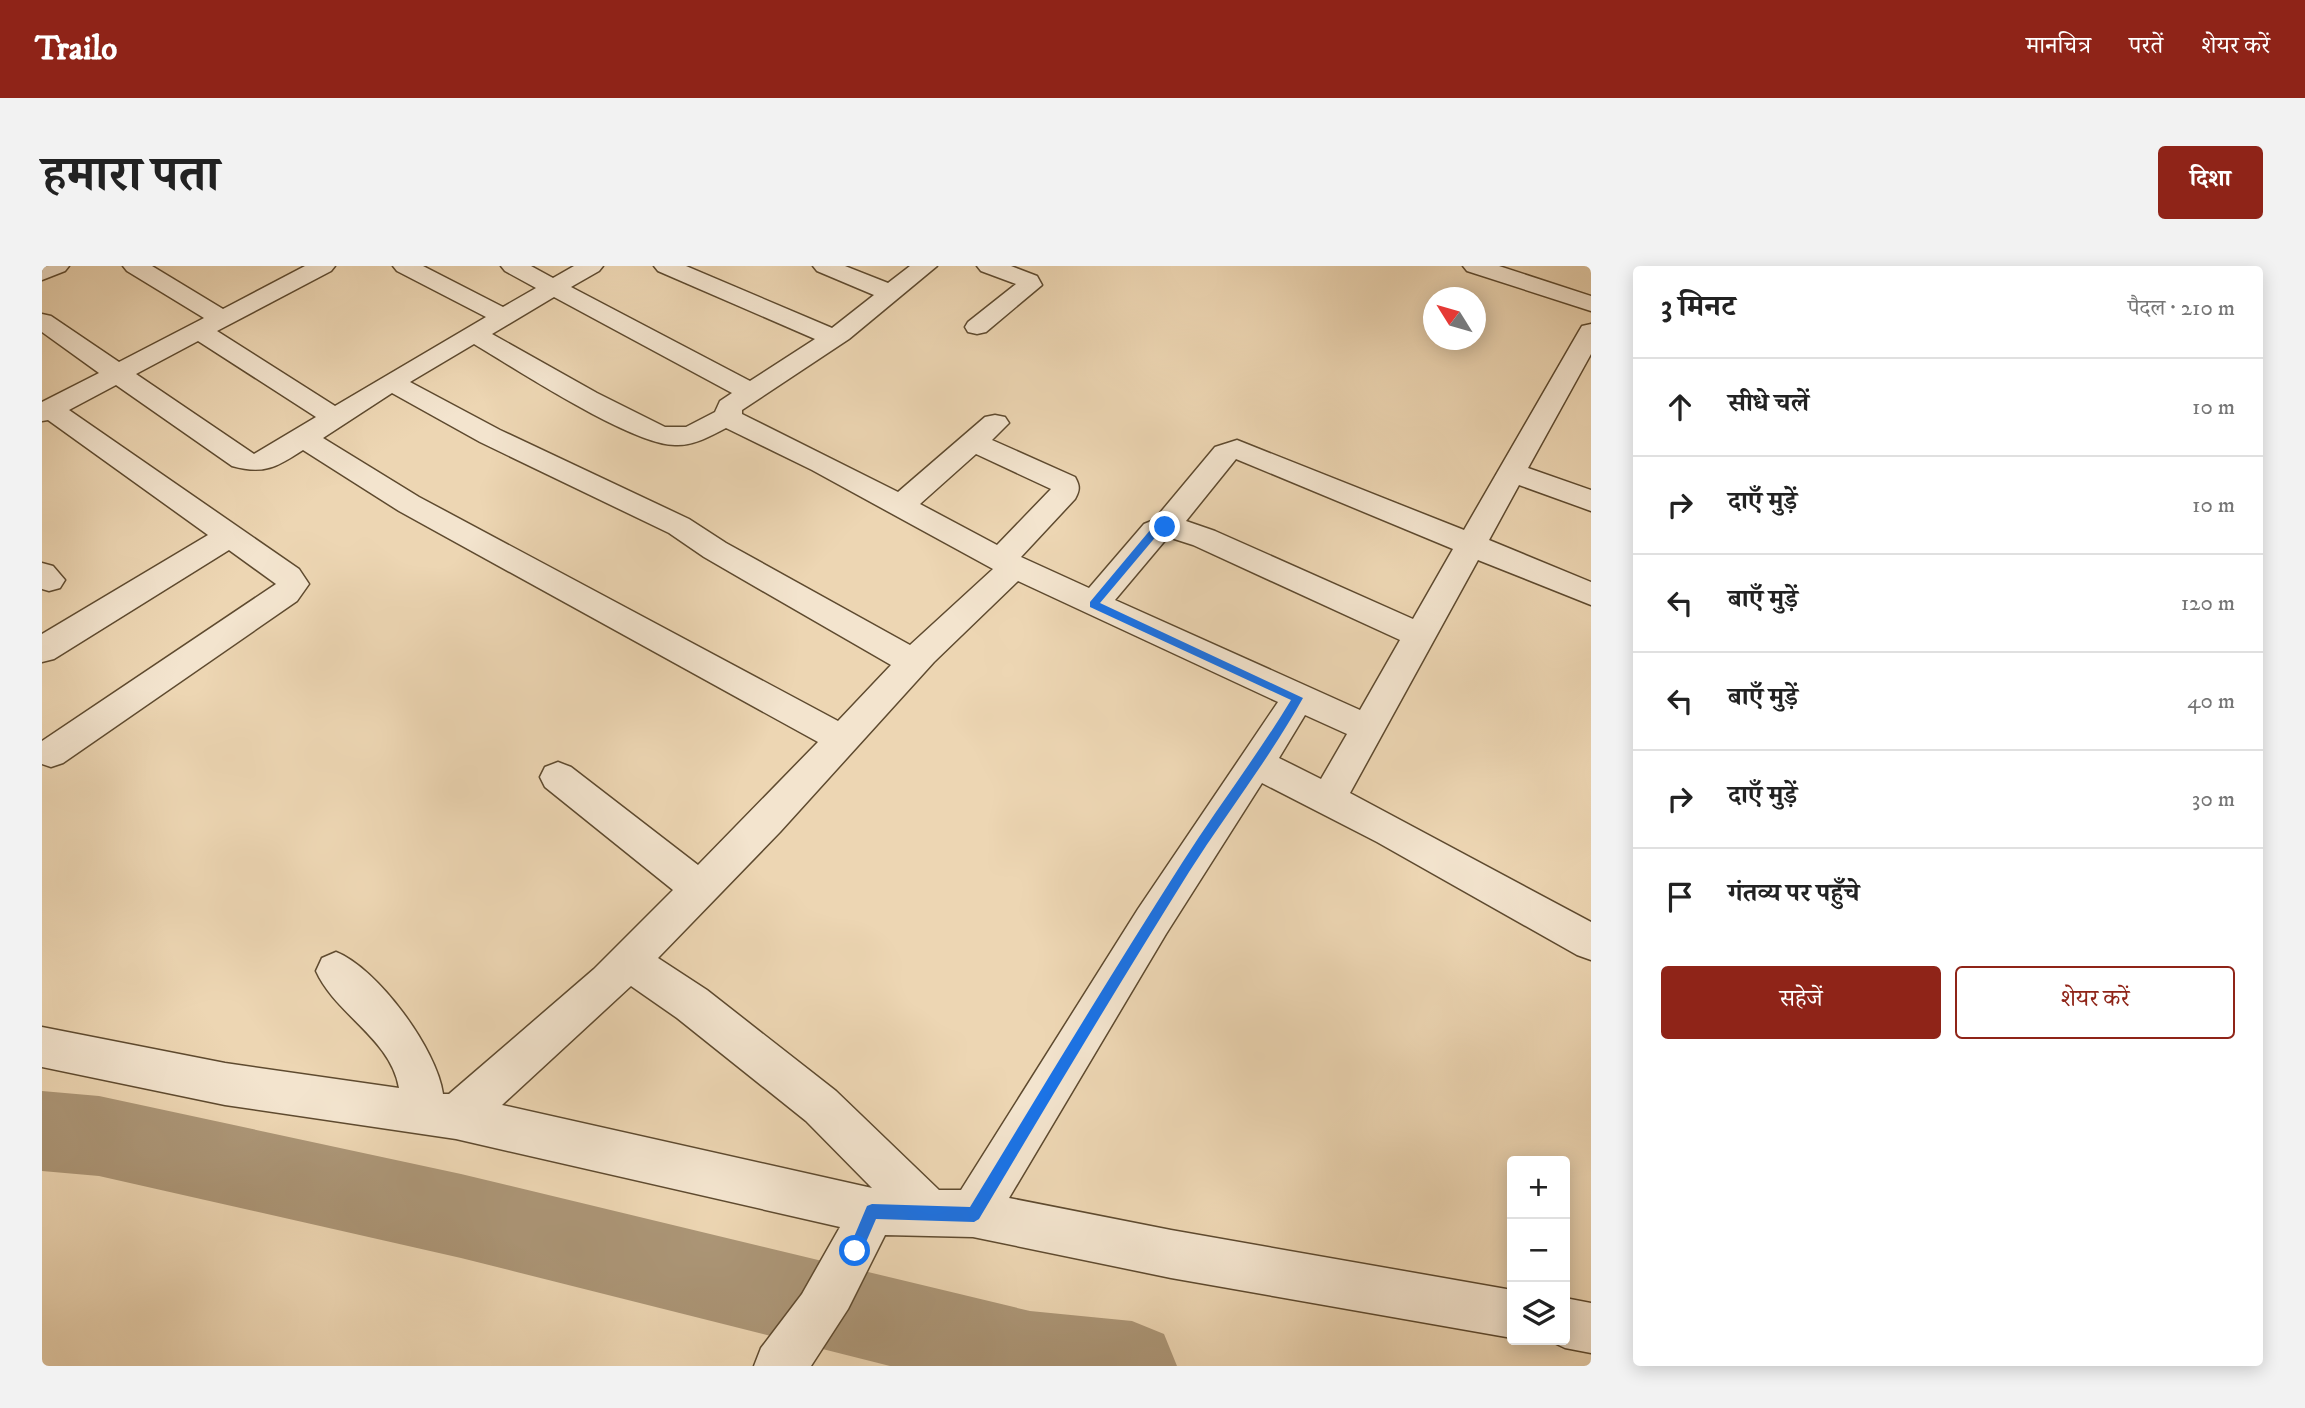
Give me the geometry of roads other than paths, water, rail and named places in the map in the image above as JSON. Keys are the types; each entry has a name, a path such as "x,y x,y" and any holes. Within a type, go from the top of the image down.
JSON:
{"street":[{"path":"42,273 57,266"},
{"path":"135,266 221,318"},
{"path":"405,266 503,316"},
{"path":"513,266 749,391"},
{"path":"42,321 242,460 254,463 270,458 305,439 391,382 592,266"},
{"path":"666,266 833,338"},
{"path":"825,266 891,293"},
{"path":"728,416 729,407 749,391 833,338 925,266"},
{"path":"977,327 1030,285 1029,281 989,266"},
{"path":"1475,266 1591,304"},
{"path":"51,753 286,593 293,584 288,577 46,411 221,318 304,269"},
{"path":"198,330 336,418"},
{"path":"1328,799 1591,331"},
{"path":"474,334 588,399 659,435 677,437 693,434 728,416"},
{"path":"391,382 489,436 679,526 715,550 914,663"},
{"path":"728,416 1007,563 1367,728"},
{"path":"900,506 995,422"},
{"path":"305,439 420,510 843,740"},
{"path":"440,1115 628,961 843,740 1007,563 1065,492 1065,484 973,442"},
{"path":"1094,604 1155,531 1165,527 1225,453 1233,449 1591,594"},
{"path":"1512,472 1591,501"},
{"path":"1165,527 1204,538 1419,635"},
{"path":"42,650 229,537"},
{"path":"974,1214 1126,961 1213,825 1258,764 1298,698"},
{"path":"1258,764 1328,799 1591,942"},
{"path":"558,777 700,889"},
{"path":"628,961 692,1004 821,1106 929,1212"},
{"path":"336,971 400,1042 440,1115"},
{"path":"42,1047 225,1083 440,1115 863,1231 929,1212 974,1214 1171,1254 1507,1313"},
{"path":"787,1357 863,1231"},
{"path":"1570,1324 1591,1328"}],"waterway":[{"path":"42,1131 99,1136 461,1216 1030,1356 1132,1366"}]}
